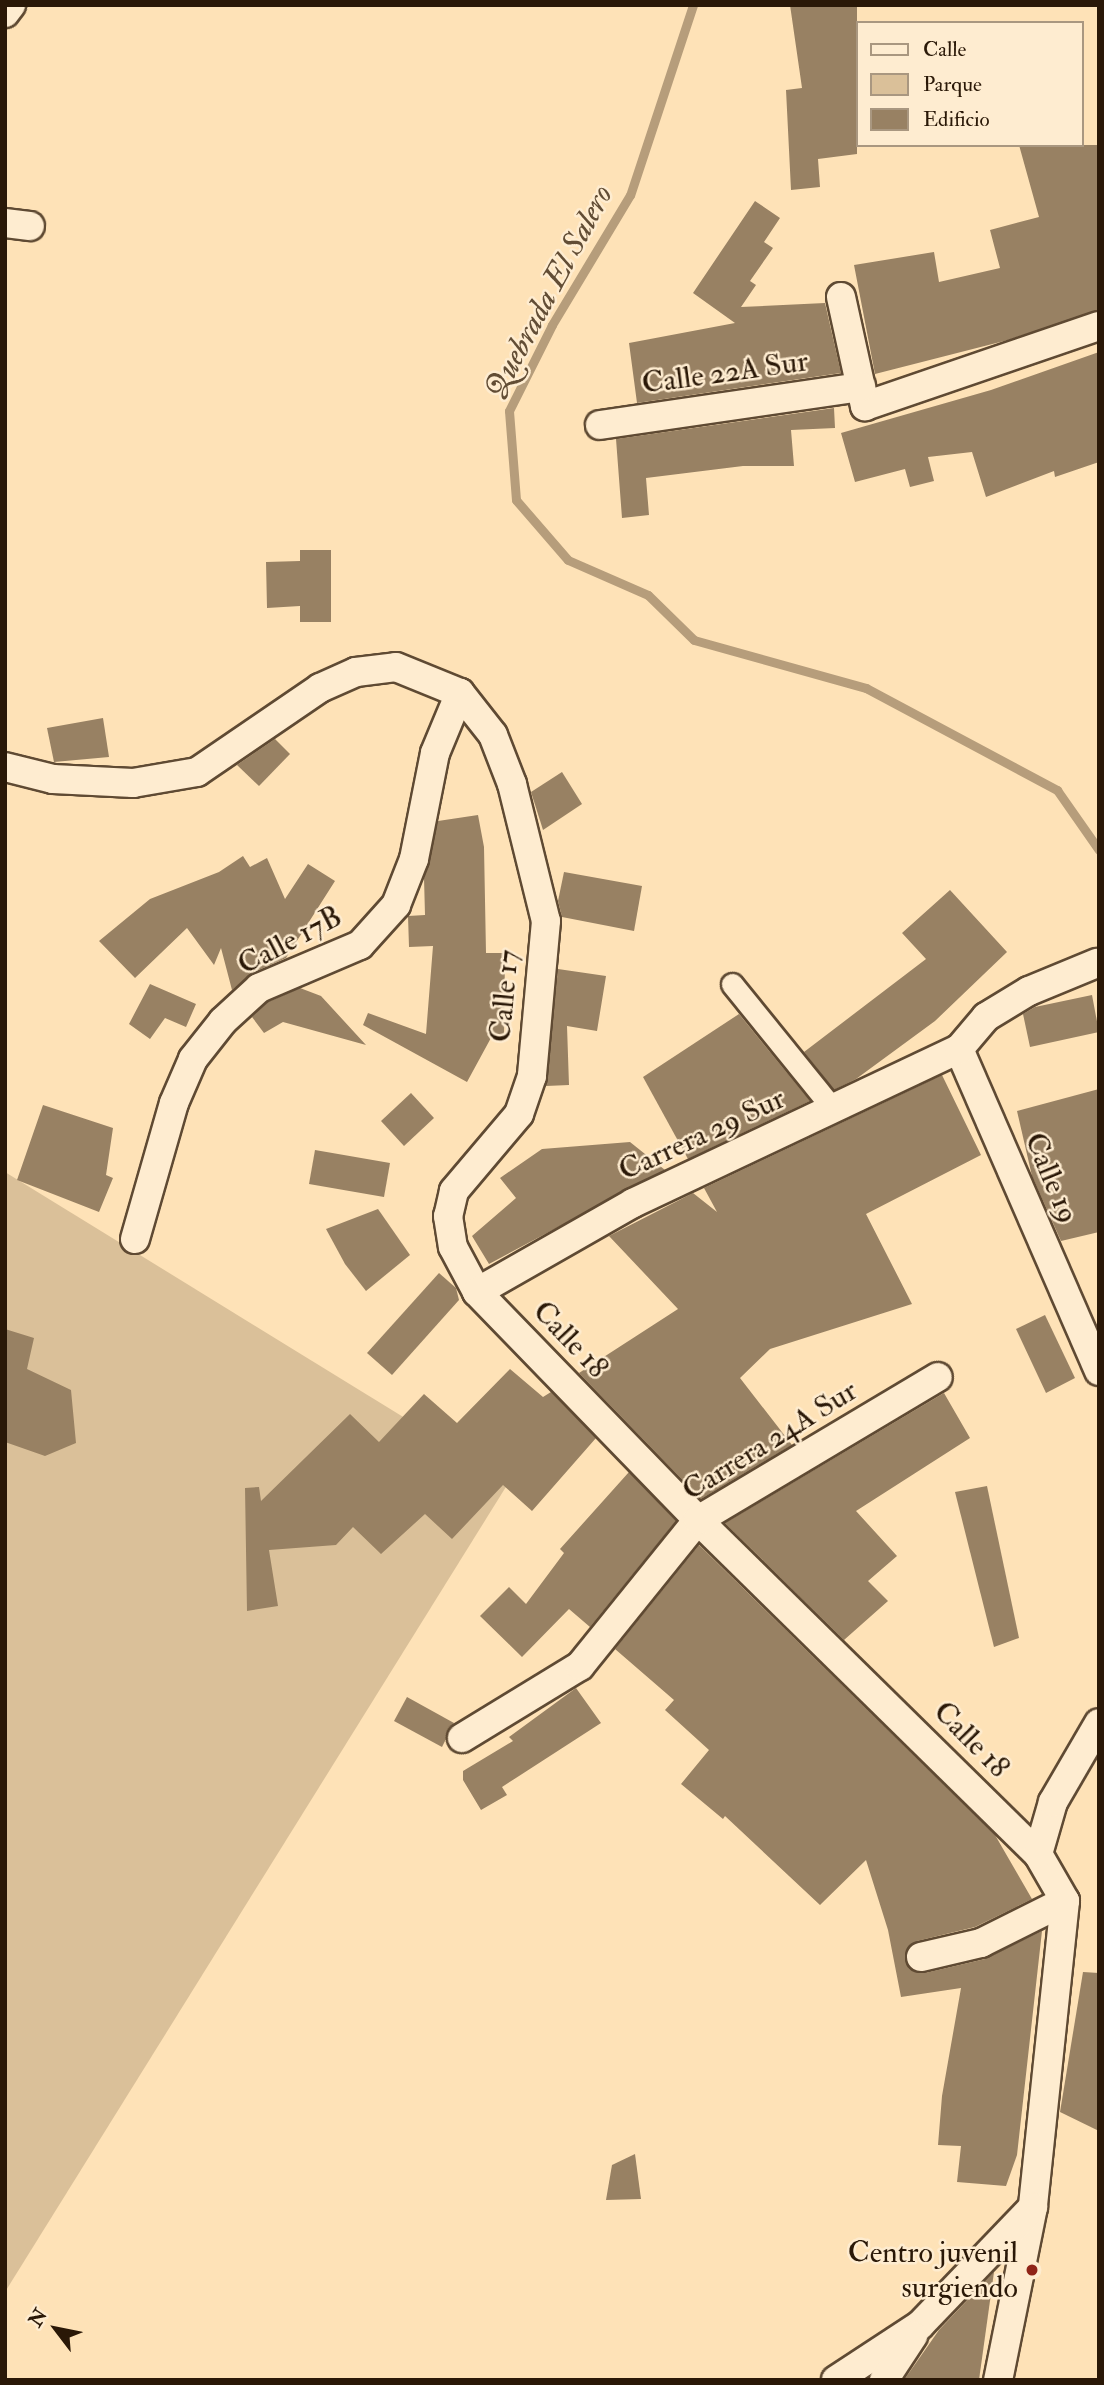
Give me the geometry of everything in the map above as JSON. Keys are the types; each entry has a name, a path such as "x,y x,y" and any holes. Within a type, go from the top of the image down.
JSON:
{"street":[{"path":"5,13 11,5"},
{"path":"841,296 863,397"},
{"name":"Calle 22A Sur","path":"600,425 863,397 1099,326"},
{"path":"5,766 53,779 133,783 197,772 320,688 356,672 396,667 460,693"},
{"name":"Calle 17B","path":"135,1240 174,1103 193,1059 223,1021 259,988 360,945 396,905 414,859 435,753 460,693"},
{"name":"Calle 17","path":"460,693 493,735 512,783 546,921 532,1076 519,1114 454,1191 449,1216 453,1247 477,1292"},
{"path":"960,1049 986,1017 1029,991 1097,963"},
{"path":"732,984 834,1110"},
{"name":"Carrera 29 Sur","path":"477,1292 633,1203 960,1049"},
{"name":"Calle 19","path":"960,1049 1099,1371"},
{"name":"Calle 18","path":"477,1292 698,1520 1038,1854 1065,1901"},
{"name":"Carrera 24A Sur","path":"462,1738 580,1666 698,1520 938,1377"},
{"path":"1038,1854 1053,1802 1099,1723"},
{"path":"921,1957 981,1943 1065,1901"},
{"path":"998,2380 1033,2207 1065,1901"},
{"path":"884,2380 920,2325 1033,2207"},
{"path":"836,2380 920,2325"}],"green space":[{"path":"5,1172 509,1482 5,2292"}],"building":[{"path":"790,5 857,5 857,154 818,159 820,187 791,190 786,90 802,88"},
{"path":"1099,145 1099,310 1008,340 875,374 854,265 934,252 939,282 1000,268 990,230 1039,217 1020,147"},
{"path":"755,201 780,218 764,242 773,248 750,281 756,285 741,307 825,303 841,373 637,403 629,343 735,323 693,293"},
{"path":"1099,352 1099,462 1055,477 1054,471 986,497 972,452 928,457 934,481 910,487 905,469 855,482 841,433 991,390"},
{"path":"834,408 835,428 791,430 794,466 743,466 646,478 649,515 622,518 616,439"},
{"path":"300,550 331,550 331,622 300,622 300,606 267,608 266,562 300,561"},
{"path":"103,718 109,757 54,762 47,728"},
{"path":"275,739 290,754 259,786 237,765"},
{"path":"562,772 582,804 543,830 531,792"},
{"path":"478,815 484,847 486,953 505,953 504,1038 492,1036 467,1082 363,1025 368,1013 426,1034 433,946 409,947 408,916 425,915 424,878 438,821"},
{"path":"243,856 250,867 267,858 285,899 308,864 335,881 286,958 252,973 232,990 221,948 214,965 187,928 135,978 99,941 150,899 219,872"},
{"path":"564,872 642,886 634,931 562,917 558,901"},
{"path":"950,890 1007,952 935,1021 856,1079 834,1090 804,1052 926,959 902,933"},
{"path":"558,969 606,976 597,1031 567,1026 569,1085 546,1086"},
{"path":"150,984 196,1004 186,1027 165,1018 150,1039 129,1024"},
{"path":"300,988 321,996 366,1045 283,1022 264,1033 252,1017 268,1002"},
{"path":"1092,995 1099,1032 1030,1047 1023,1014 1035,1007"},
{"path":"739,1014 810,1101 688,1159 643,1077"},
{"path":"942,1075 981,1155 866,1214 912,1304 770,1349 740,1378 792,1445 701,1499 579,1373 678,1309 609,1236 693,1193 717,1212 704,1188"},
{"path":"1099,1089 1099,1232 1061,1241 1032,1176 1017,1111"},
{"path":"411,1093 434,1118 404,1146 381,1121"},
{"path":"43,1105 113,1128 106,1175 113,1178 99,1212 17,1180"},
{"path":"630,1142 665,1170 489,1264 472,1236 516,1198 500,1178 542,1149"},
{"path":"315,1150 390,1163 384,1197 309,1184"},
{"path":"378,1209 410,1255 366,1291 345,1264 326,1229"},
{"path":"439,1273 456,1288 459,1300 392,1375 367,1353"},
{"path":"1045,1315 1075,1378 1046,1393 1016,1329"},
{"path":"5,1329 34,1338 27,1369 71,1390 76,1443 45,1456 5,1442"},
{"path":"510,1369 543,1397 551,1392 596,1438 532,1511 503,1485 452,1539 425,1514 381,1554 353,1527 336,1545 269,1550 278,1606 247,1611 245,1488 259,1487 261,1501 350,1414 379,1442 424,1394 457,1423"},
{"path":"944,1393 970,1438 856,1511 897,1556 868,1581 888,1601 844,1640 725,1523"},
{"path":"629,1472 676,1521 590,1627 569,1609 522,1657 480,1616 509,1587 526,1604 564,1553 560,1549"},
{"path":"987,1486 1019,1638 994,1647 955,1492"},
{"path":"699,1545 995,1835 1032,1899 975,1927 917,1941 905,1953 909,1969 925,1973 985,1959 1042,1931 1017,2155 1006,2186 957,2182 961,2146 938,2145 942,2096 961,1988 901,1997 888,1930 866,1860 820,1905 725,1816 723,1819 681,1784 709,1750 665,1710 674,1700 615,1649"},
{"path":"576,1688 601,1723 502,1787 507,1795 481,1810 463,1780 463,1771 513,1741 509,1737"},
{"path":"407,1697 454,1723 442,1747 394,1721"},
{"path":"1083,1972 1099,1973 1099,2131 1060,2112"},
{"path":"635,2154 641,2199 606,2200 612,2165"},
{"path":"994,2272 979,2380 904,2380 939,2330"}],"waterway":[{"name":"Quebrada El Salero","path":"693,5 630,195 552,325 509,411 516,500 568,560 648,595 694,640 866,688 1057,790 1099,850"}],"place":[{"name":"Centro juvenil surgiendo","path":"1032,2270"}]}
